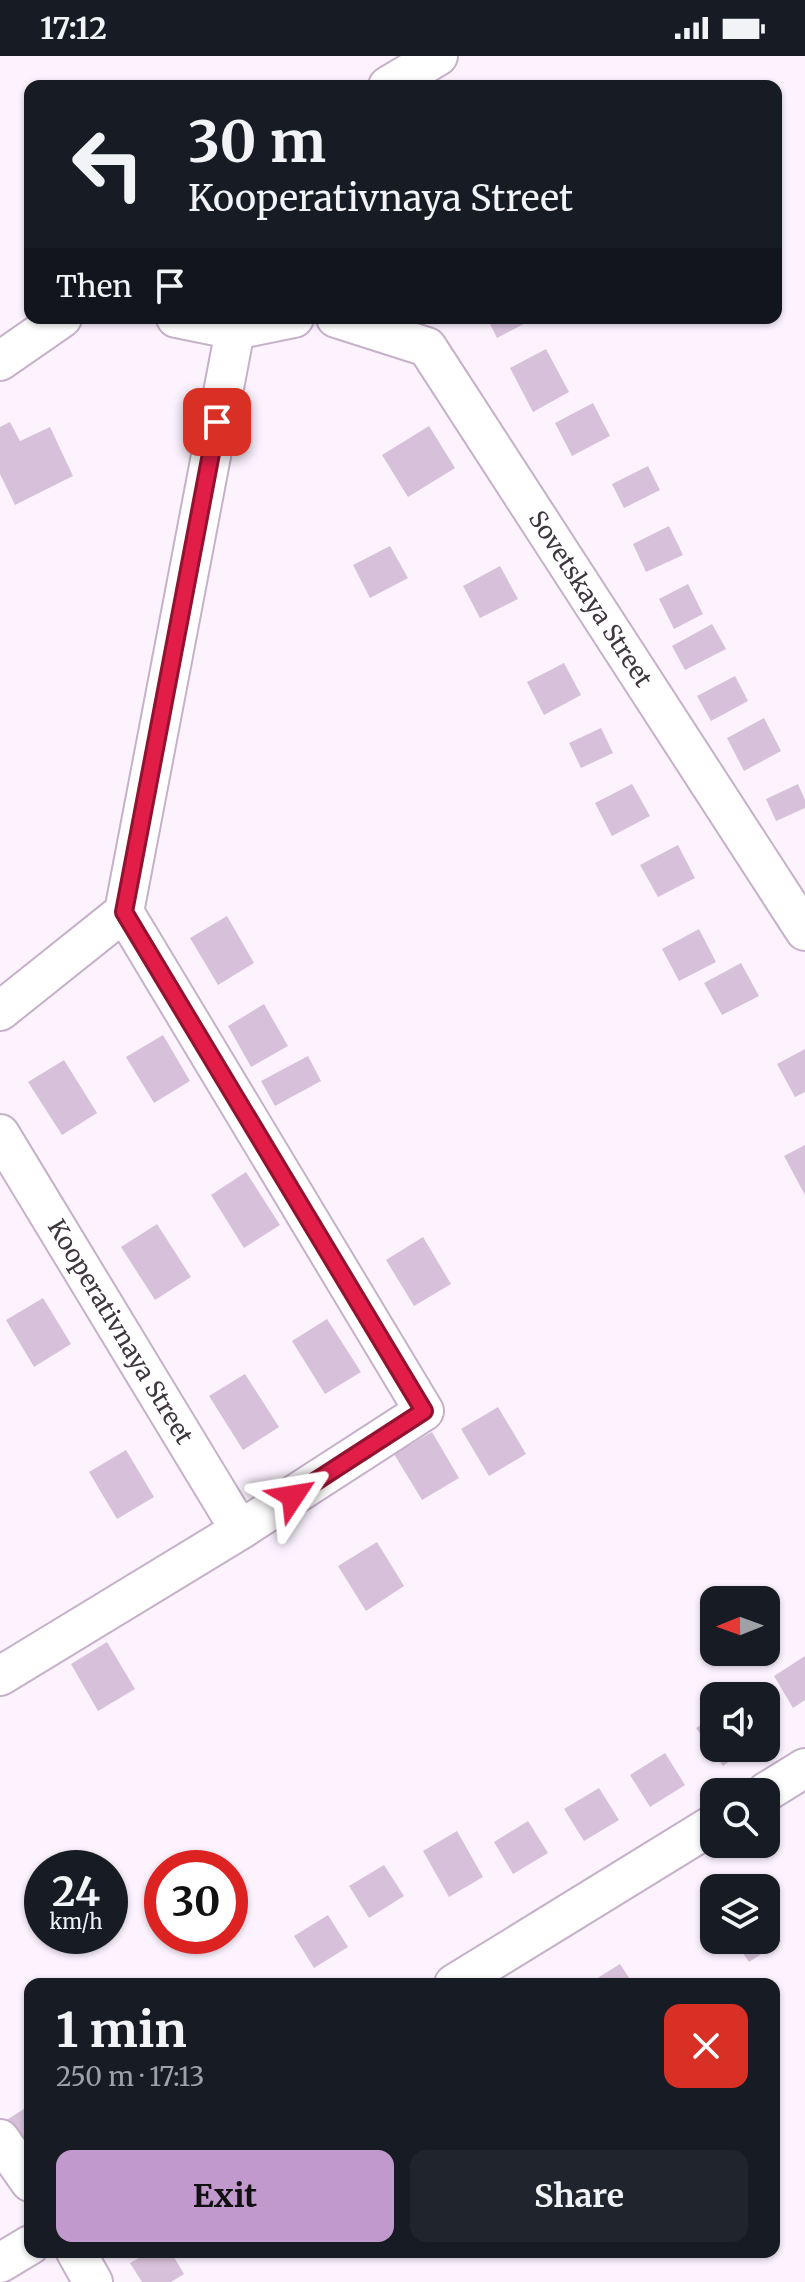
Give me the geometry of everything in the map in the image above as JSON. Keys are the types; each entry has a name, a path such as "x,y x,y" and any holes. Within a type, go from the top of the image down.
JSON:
{"street":[{"path":"398,80 438,56"},
{"path":"0,361 53,324"},
{"path":"206,324 235,330 264,324"},
{"name":"Sovetskaya Street","path":"355,324 427,347 805,931"},
{"path":"0,1011 124,912 235,330"},
{"path":"0,1676 240,1530 424,1411 124,912"},
{"name":"Kooperativnaya Street","path":"0,1134 240,1530"},
{"path":"780,1783 805,1768"},
{"path":"464,1978 700,1833"},
{"path":"0,2139 24,2173"},
{"path":"0,2263 24,2249"},
{"path":"79,2258 93,2282"}],"building":[{"path":"490,324 524,324 497,338"},
{"path":"546,349 569,392 533,412 510,368"},
{"path":"593,403 610,436 572,456 555,423"},
{"path":"10,422 20,441 50,427 73,476 15,505 0,474 0,427"},
{"path":"429,426 455,468 408,497 382,455"},
{"path":"648,466 660,490 624,508 612,484"},
{"path":"669,526 683,555 646,572 633,544"},
{"path":"390,546 408,578 370,598 353,565"},
{"path":"500,566 518,599 480,618 463,586"},
{"path":"688,584 703,614 674,629 659,599"},
{"path":"712,624 726,649 685,670 672,646"},
{"path":"564,663 581,695 544,715 527,682"},
{"path":"735,676 748,701 711,721 697,696"},
{"path":"764,718 781,751 744,771 727,738"},
{"path":"601,728 613,753 581,768 569,743"},
{"path":"632,784 650,816 612,836 595,803"},
{"path":"798,784 805,808 776,821 766,799"},
{"path":"678,845 695,878 658,897 640,865"},
{"path":"227,916 254,963 218,985 190,938"},
{"path":"699,929 716,962 679,981 662,949"},
{"path":"741,963 759,996 722,1015 704,983"},
{"path":"264,1004 288,1046 251,1067 228,1026"},
{"path":"163,1035 190,1081 154,1103 126,1057"},
{"path":"805,1049 805,1092 795,1097 777,1064"},
{"path":"308,1056 321,1081 275,1106 261,1081"},
{"path":"64,1060 97,1113 62,1135 28,1082"},
{"path":"805,1145 805,1195 784,1156"},
{"path":"246,1172 280,1225 244,1248 211,1195"},
{"path":"157,1224 191,1277 155,1300 121,1247"},
{"path":"423,1237 451,1284 414,1306 386,1260"},
{"path":"43,1298 71,1344 34,1367 6,1320"},
{"path":"327,1319 361,1372 325,1394 292,1341"},
{"path":"245,1374 279,1427 243,1450 209,1396"},
{"path":"498,1407 526,1454 489,1476 461,1429"},
{"path":"432,1432 459,1478 422,1500 394,1454"},
{"path":"126,1450 154,1497 117,1519 89,1472"},
{"path":"377,1542 404,1586 366,1611 338,1566"},
{"path":"107,1642 135,1689 98,1711 71,1664"},
{"path":"805,1656 805,1700 793,1708 774,1676"},
{"path":"665,1753 685,1785 650,1807 630,1775"},
{"path":"599,1788 619,1820 584,1841 564,1809"},
{"path":"528,1821 548,1853 513,1874 494,1842"},
{"path":"457,1831 483,1877 449,1897 423,1851"},
{"path":"384,1865 404,1896 369,1918 349,1886"},
{"path":"328,1915 348,1947 314,1968 294,1936"},
{"path":"744,1954 761,1954 749,1962"},
{"path":"620,1964 629,1978 598,1978"},
{"path":"24,2109 24,2151 5,2121"},
{"path":"139,2258 175,2258 184,2274 171,2282 142,2282 130,2263"}],"route":[{"path":"217,422 124,912 424,1411 293,1496"}]}
